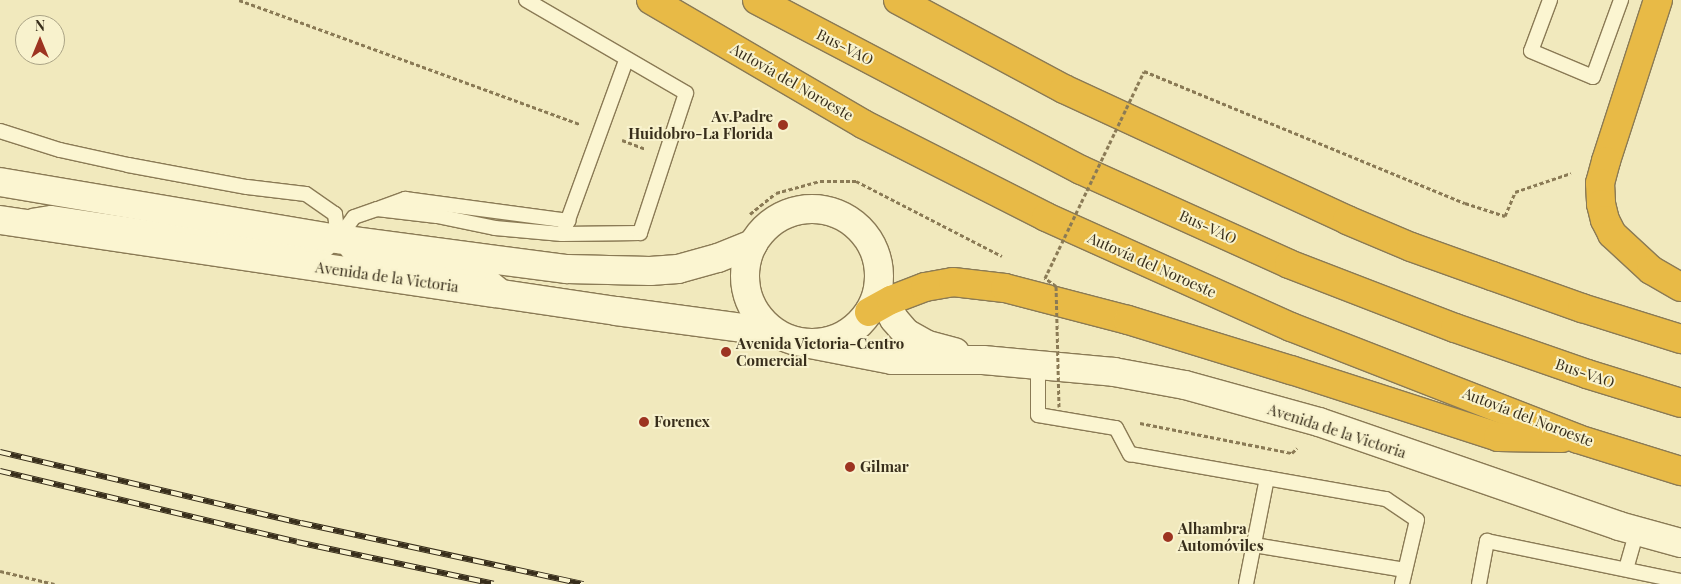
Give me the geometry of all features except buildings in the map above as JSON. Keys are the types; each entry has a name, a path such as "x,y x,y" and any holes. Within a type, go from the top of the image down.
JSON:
{"highway":[{"name":"Autovía del Noroeste","path":"651,0 863,124 1046,218 1291,328 1578,438 1681,471"},
{"name":"Bus-VAO","path":"757,0 1081,170 1289,264 1456,328 1681,404"},
{"path":"898,0 1064,89 1411,248 1582,308 1681,339"},
{"path":"1658,0 1606,160 1600,183 1601,204 1605,220 1612,234 1651,270 1681,287"},
{"path":"877,302 925,287 953,282 1006,288 1128,320 1282,367 1498,438 1578,438"}],"street":[{"name":"Avenida de la Victoria","path":"0,182 338,240 566,269 650,271 698,265 753,244"},
{"path":"805,209 826,210 846,218 862,231 874,250 878,263 877,302 858,325 845,335 830,341 810,344 791,340 774,332 760,318 749,301 745,282 746,262 753,244 766,227 784,215 805,209"},
{"name":"Avenida de la Victoria","path":"3,220 774,332"},
{"name":"Avenida de la Victoria","path":"877,302 906,333 928,345 983,360"},
{"name":"Avenida de la Victoria","path":"810,344 892,360 983,360 1038,364 1114,372 1185,385 1309,420 1637,531 1681,543"}],"lane":[{"path":"3,220 50,213 300,250 327,249 338,240 354,218 377,209 437,216 495,228 566,227 640,233 686,94 526,0"},
{"path":"1550,0 1530,50 1593,77 1621,0"},
{"path":"566,227 626,60"},
{"path":"0,131 60,150 128,165 247,187 306,194 334,214 338,240 351,255 492,278 516,296"},
{"path":"1038,364 1038,415 1116,428 1130,454 1386,499 1417,520 1402,584"},
{"path":"1246,584 1266,478"},
{"path":"1626,570 1637,531"},
{"path":"1479,584 1488,541 1681,581"},
{"path":"1254,545 1406,570"}],"path":[{"path":"239,0 665,156"},
{"path":"1045,278 1144,72 1464,203 1505,216 1514,192 1606,160"},
{"path":"856,182 1010,260"},
{"path":"1038,275 1056,286 1059,407 1068,409"},
{"path":"1137,423 1292,453"},
{"path":"0,571 54,584"}],"railway":[{"path":"0,452 301,523 583,584"},
{"path":"0,471 297,542 494,584"}],"place":[{"name":"Av.Padre Huidobro-La Florida","path":"783,125"},
{"name":"Avenida Victoria-Centro Comercial","path":"726,352"},
{"name":"Forenex","path":"644,422"},
{"name":"Gilmar","path":"850,467"},
{"name":"Alhambra Automóviles","path":"1168,537"}]}
